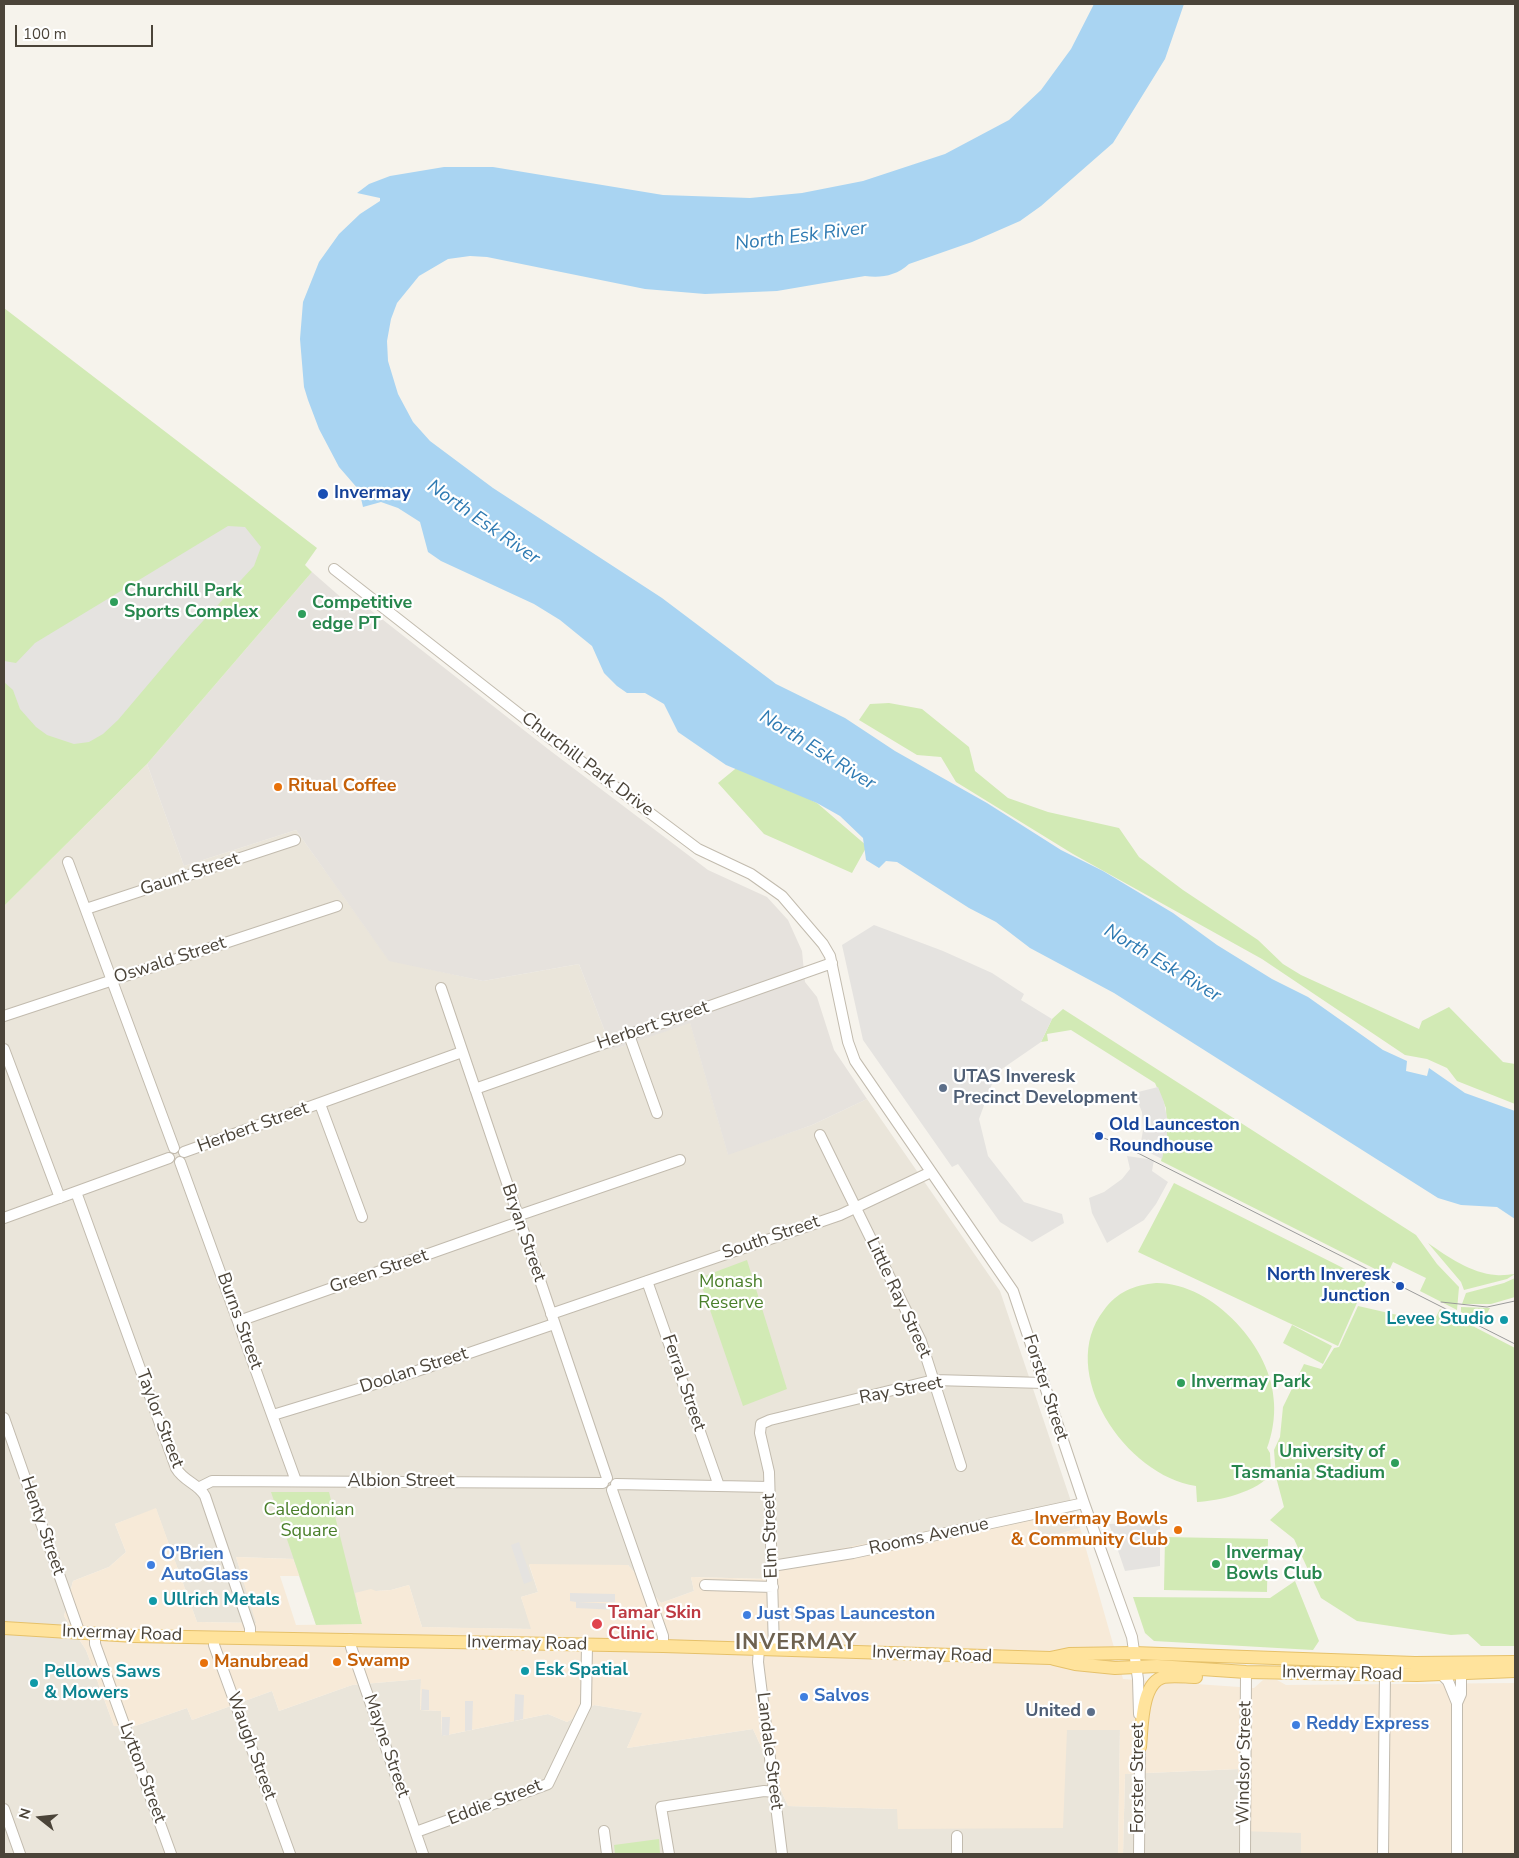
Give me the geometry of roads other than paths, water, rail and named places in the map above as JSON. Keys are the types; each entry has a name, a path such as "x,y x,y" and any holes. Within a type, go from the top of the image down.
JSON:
{"main road":[{"name":"Invermay Road","path":"4,1628 80,1634 663,1646 1050,1658 1075,1664 1115,1668 1136,1667 1241,1672 1385,1675 1440,1673 1460,1667 1515,1662"},
{"name":"Invermay Road","path":"1050,1658 1069,1654 1134,1653 1415,1663 1515,1671"},
{"path":"1140,1747 1146,1698 1152,1684 1157,1680 1165,1677 1241,1672"}],"street":[{"name":"Churchill Park Drive","path":"334,569 546,735 698,849 751,874 773,888 791,905 822,944 832,963"},
{"name":"Gaunt Street","path":"86,909 294,840"},
{"path":"68,862 174,1148"},
{"name":"Oswald Street","path":"4,1016 337,906"},
{"name":"Herbert Street","path":"475,1088 832,963"},
{"name":"Forster Street","path":"832,963 846,1036 855,1061 1009,1282 1132,1637 1136,1667 1140,1747 1140,1854"},
{"name":"Bryan Street","path":"441,988 605,1480"},
{"path":"629,1035 657,1113"},
{"path":"4,1050 60,1198"},
{"name":"Herbert Street","path":"182,1157 462,1052"},
{"path":"320,1104 362,1217"},
{"name":"Little Ray Street","path":"820,1135 921,1341 961,1466"},
{"path":"174,1148 181,1148 182,1157 172,1162 169,1158 170,1151 174,1148"},
{"name":"Burns Street","path":"182,1157 296,1481"},
{"path":"4,1218 169,1158"},
{"name":"Green Street","path":"239,1321 680,1160"},
{"name":"South Street","path":"552,1319 647,1281 856,1208 931,1172"},
{"name":"Taylor Street","path":"76,1192 176,1468 180,1476 200,1487"},
{"name":"Ferral Street","path":"647,1281 719,1486"},
{"name":"Doolan Street","path":"273,1415 411,1374 552,1319"},
{"name":"Ray Street","path":"761,1424 770,1420 934,1380 1044,1383"},
{"name":"Henty Street","path":"4,1418 80,1634"},
{"name":"Elm Street","path":"761,1424 760,1433 767,1458 769,1486 774,1650"},
{"path":"605,1480 613,1478 614,1487 663,1636 663,1646"},
{"name":"Albion Street","path":"200,1487 212,1481 605,1480"},
{"path":"614,1487 769,1486"},
{"path":"200,1487 250,1628 250,1638"},
{"name":"Rooms Avenue","path":"772,1566 853,1553 1084,1503"},
{"path":"705,1585 773,1587"},
{"name":"Lytton Street","path":"95,1634 95,1644 171,1854"},
{"name":"Waugh Street","path":"214,1637 214,1644 290,1854"},
{"name":"Mayne Street","path":"350,1639 351,1647 423,1854"},
{"name":"Eddie Street","path":"416,1832 548,1784 586,1705 587,1645"},
{"name":"Landale Street","path":"759,1649 758,1662 782,1854"},
{"path":"1458,1854 1457,1703 1461,1694 1460,1667"},
{"name":"Windsor Street","path":"1241,1672 1244,1854"},
{"path":"1440,1673 1448,1681 1451,1694 1457,1703"},
{"path":"1383,1854 1385,1675"},
{"path":"669,1854 661,1807 764,1791 774,1792"},
{"path":"4,1809 20,1854"},
{"path":"604,1831 607,1854"},
{"path":"957,1836 957,1854"}],"water":[{"name":"North Esk River","path":"1094,4 1184,4 1165,59 1113,143 1041,206 1020,221 972,242 909,264 899,271 888,275 877,277 865,276 777,291 705,294 645,289 487,257 470,256 448,259 419,276 397,303 391,319 387,341 388,361 398,394 413,422 430,441 493,488 662,598 776,684 845,718 895,751 987,803 1061,850 1103,871 1173,913 1217,945 1272,979 1308,997 1383,1050 1407,1061 1406,1071 1427,1076 1429,1068 1465,1093 1515,1111 1515,1219 1497,1207 1461,1205 1438,1198 1114,993 1030,948 996,922 969,908 897,862 886,861 879,868 866,860 863,838 840,816 817,803 726,765 678,732 664,704 645,693 627,693 617,686 604,673 592,646 560,620 534,604 441,561 428,552 420,522 398,508 381,502 363,507 359,490 339,467 319,429 308,400 304,387 300,339 303,302 319,262 339,234 360,214 380,201 380,198 357,193 369,184 390,176 444,167 493,167 663,195 750,198 802,193 863,181 945,154 1009,120 1041,90 1071,49"}],"tram line":[{"path":"1093,1134 1120,1144 1515,1344"},
{"path":"1441,1302 1487,1307 1515,1301"}],"place":[{"name":"Invermay","path":"323,494"},
{"name":"Churchill Park Sports Complex","path":"114,602"},
{"name":"Competitive edge PT","path":"302,614"},
{"name":"Ritual Coffee","path":"278,787"},
{"name":"UTAS Inveresk Precinct Development","path":"943,1088"},
{"name":"Old Launceston Roundhouse","path":"1099,1136"},
{"name":"North Inveresk Junction","path":"1400,1286"},
{"name":"Levee Studio","path":"1504,1320"},
{"name":"Invermay Park","path":"1181,1383"},
{"name":"University of Tasmania Stadium","path":"1395,1463"},
{"name":"Invermay Bowls & Community Club","path":"1178,1530"},
{"name":"Invermay Bowls Club","path":"1216,1564"},
{"name":"O'Brien AutoGlass","path":"151,1565"},
{"name":"Ullrich Metals","path":"153,1601"},
{"name":"Just Spas Launceston","path":"747,1615"},
{"name":"Tamar Skin Clinic","path":"597,1624"},
{"name":"Swamp","path":"337,1662"},
{"name":"Manubread","path":"204,1663"},
{"name":"Esk Spatial","path":"525,1671"},
{"name":"Pellows Saws & Mowers","path":"34,1683"},
{"name":"Salvos","path":"804,1697"},
{"name":"United","path":"1091,1712"},
{"name":"Reddy Express","path":"1296,1725"}],"district":[{"name":"INVERMAY","path":"796,1644"}],"park label":[{"name":"Monash Reserve","path":"731,1294"},
{"name":"Caledonian Square","path":"309,1521"}]}
